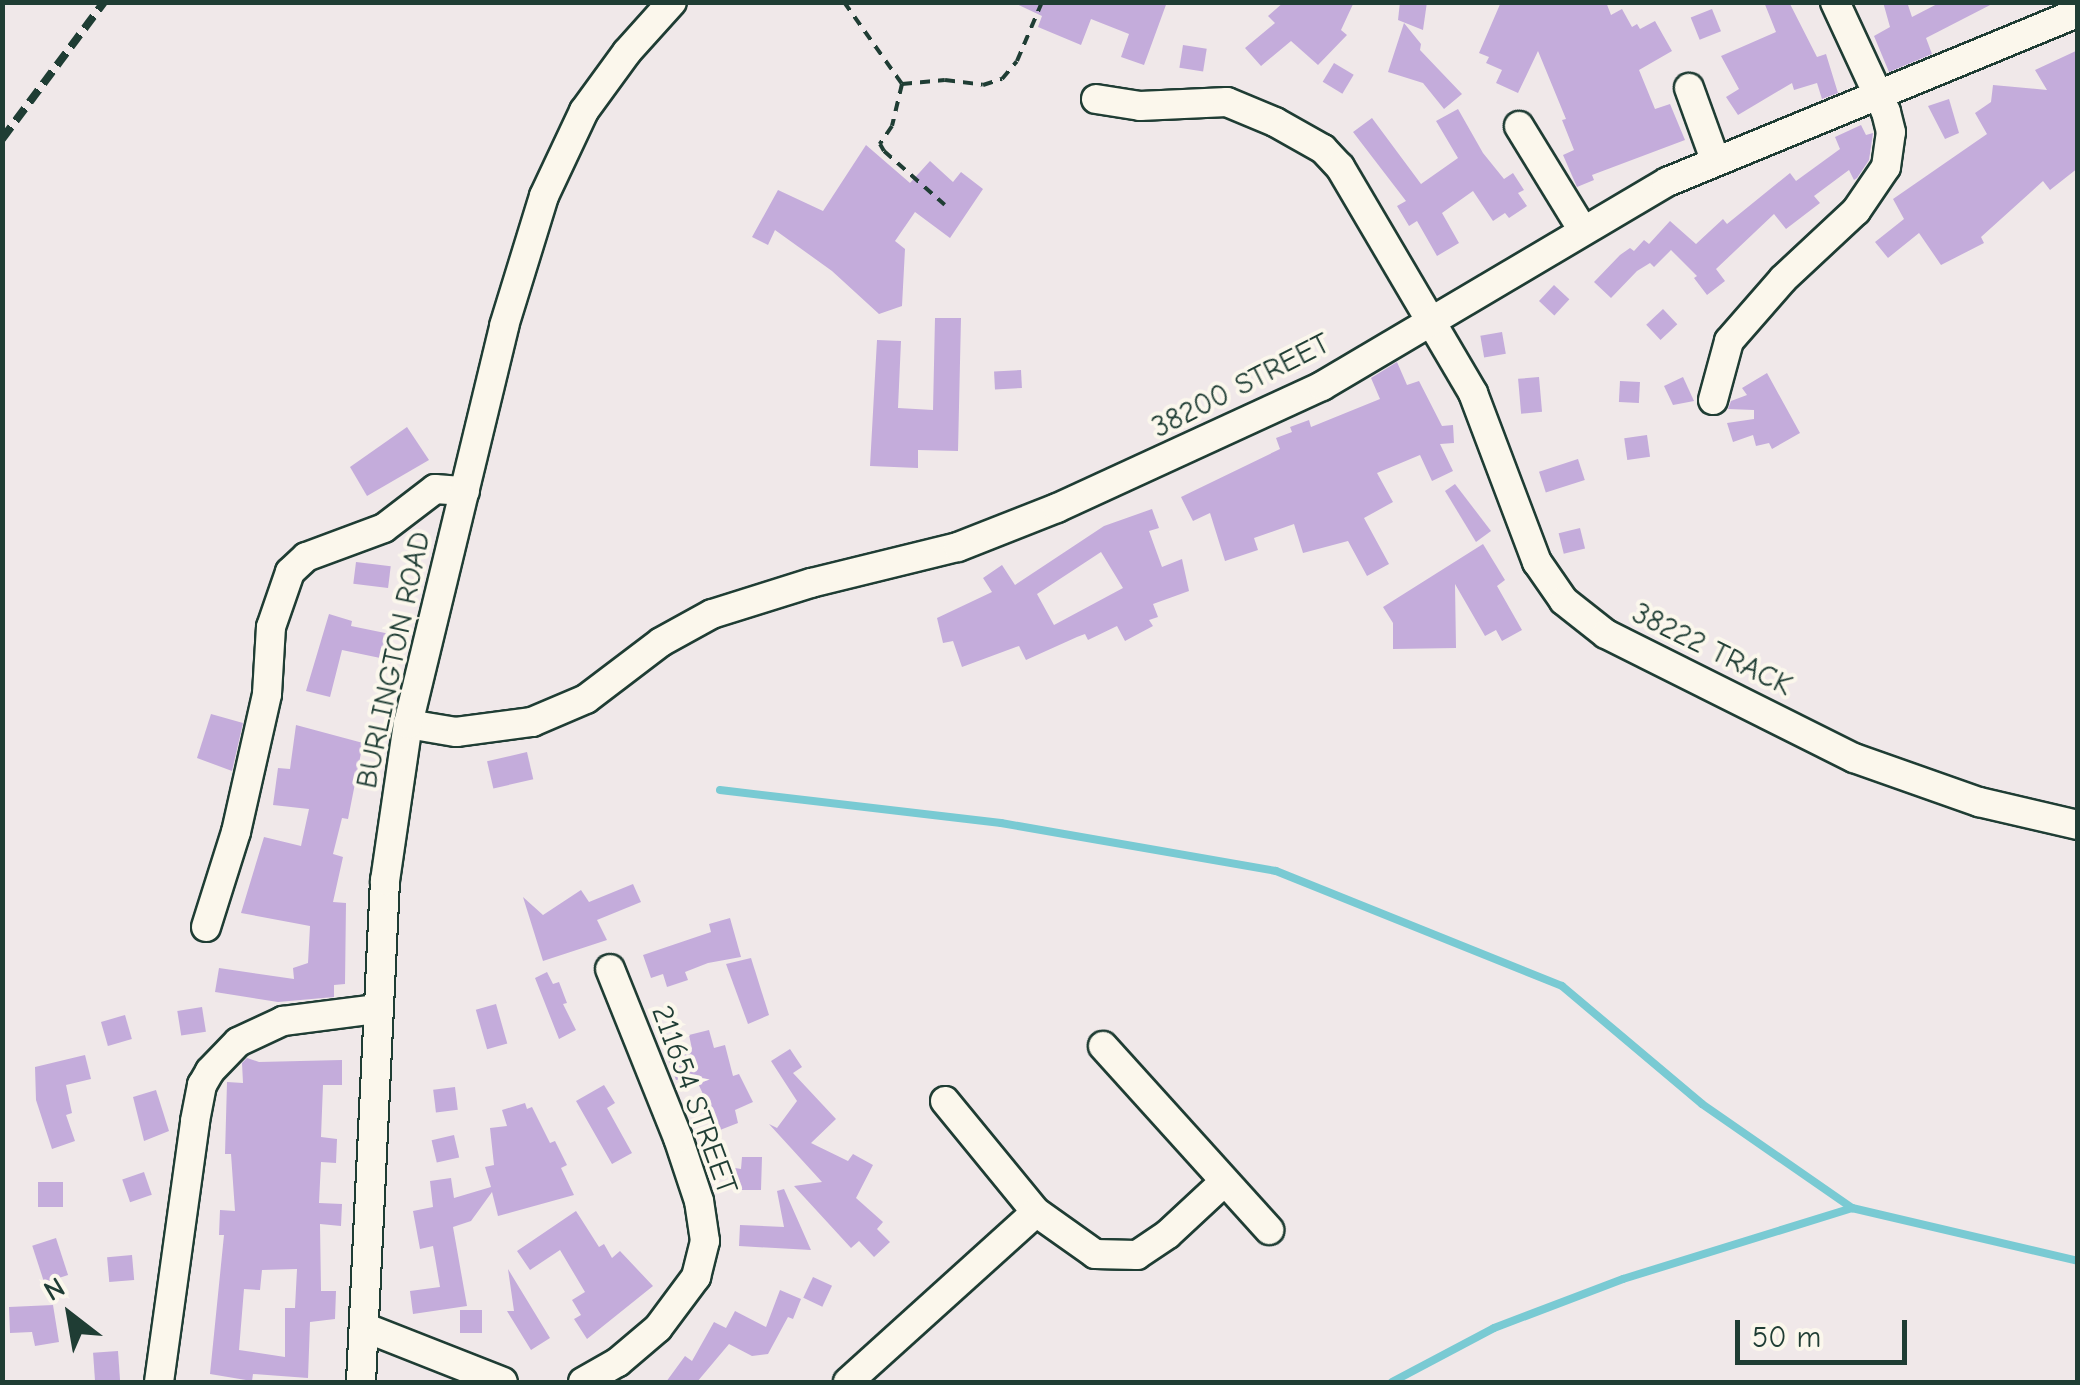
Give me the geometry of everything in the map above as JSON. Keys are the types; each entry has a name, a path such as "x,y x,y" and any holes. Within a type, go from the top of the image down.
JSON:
{"street":[{"name":"BURLINGTON ROAD","path":"362,1382 385,881 408,724 504,326 544,196 584,111 627,52 672,2"},
{"path":"1712,400 1730,341 1873,190 1891,150 1891,132 1878,96 1835,2"},
{"name":"38200 STREET","path":"408,724 456,732 532,722 586,699 661,642 712,614 811,583 958,547 1058,508 1252,422 1582,229 1715,160 1878,96 2044,14 2078,13"},
{"path":"1689,88 1715,160"},
{"name":"38222 TRACK","path":"1096,100 1140,106 1227,102 1275,122 1323,149 1340,167 1474,393 1537,562 1564,600 1606,634 1870,765 1979,802 2078,825"},
{"path":"1519,126 1582,229"},
{"path":"206,927 245,793 266,694 271,626 290,572 306,557 384,528 436,489 465,491"},
{"name":"211654 STREET","path":"583,1382 618,1362 658,1328 696,1277 705,1242 700,1201 610,969"},
{"path":"159,1382 195,1121 202,1086 210,1071 238,1042 284,1021 377,1009"},
{"path":"1103,1046 1270,1230"},
{"path":"945,1101 1036,1212 1095,1254 1137,1255 1168,1234 1224,1182"},
{"path":"848,1382 1036,1212"},
{"path":"366,1328 503,1382"}],"path":[{"path":"844,2 902,84 892,126 880,144 945,205"},
{"path":"902,84 945,80 984,85 1002,78 1016,61 1042,2"}],"building":[{"path":"1012,2 1167,2 1144,65 1121,57 1129,34 1091,19 1081,45 1038,27 1042,16"},
{"path":"1284,2 1354,2 1341,30 1347,35 1318,65 1291,41 1261,66 1245,48 1275,23 1268,16"},
{"path":"1400,2 1427,2 1423,30 1398,20"},
{"path":"1501,2 1606,2 1611,15 1622,9 1632,27 1637,24 1640,29 1655,21 1672,51 1639,70 1655,109 1670,104 1685,140 1592,175 1594,180 1577,187 1563,155 1574,150 1562,120 1566,119 1538,51 1518,93 1496,83 1502,70 1486,63 1489,57 1479,53"},
{"path":"1764,2 1789,2 1817,57 1826,54 1838,93 1822,99 1817,83 1794,90 1792,83 1738,115 1726,97 1739,89 1721,56 1776,32"},
{"path":"1883,2 1907,2 1912,17 1941,2 1996,2 1926,38 1932,54 1889,72 1874,36 1890,27"},
{"path":"1712,9 1721,31 1700,40 1691,18"},
{"path":"1404,23 1421,44 1420,50 1462,94 1444,109 1423,83 1388,72"},
{"path":"1183,45 1207,49 1203,71 1179,68"},
{"path":"2078,50 2078,168 2050,190 2043,181 1981,237 1984,243 1941,265 1919,233 1888,258 1875,242 1904,219 1893,199 1987,134 1975,113 1991,102 1993,85 2047,90 2035,70"},
{"path":"1334,63 1354,75 1342,94 1323,82"},
{"path":"1949,99 1959,133 1945,139 1928,106"},
{"path":"1458,109 1483,153 1504,179 1513,173 1524,190 1518,193 1527,206 1509,218 1505,213 1493,221 1473,191 1442,213 1459,243 1437,256 1417,221 1409,226 1397,206 1406,201 1353,132 1372,118 1421,184 1458,158 1436,121"},
{"path":"1861,125 1866,135 1873,133 1869,160 1857,178 1854,180 1849,170 1814,196 1820,203 1786,229 1774,214 1716,269 1725,281 1707,295 1694,278 1697,276 1671,250 1654,267 1650,263 1637,271 1611,298 1594,282 1630,248 1634,251 1644,240 1649,244 1670,221 1696,244 1723,219 1727,224 1790,173 1796,181 1840,149 1835,137"},
{"path":"866,145 910,183 930,161 953,182 961,172 983,189 950,238 915,212 895,241 905,249 902,306 879,314 832,271 775,230 768,245 752,237 778,190 823,211"},
{"path":"1554,285 1569,299 1554,315 1539,301"},
{"path":"1663,309 1677,324 1661,340 1646,325"},
{"path":"935,318 961,318 958,451 918,450 918,468 870,466 877,340 901,341 898,408 933,410"},
{"path":"1502,332 1506,354 1484,357 1480,336"},
{"path":"1397,362 1407,385 1419,381 1442,426 1453,425 1454,443 1440,444 1453,471 1432,481 1420,455 1377,473 1393,502 1364,518 1389,564 1367,576 1348,541 1303,553 1294,524 1254,538 1258,550 1225,561 1210,513 1193,521 1181,497 1280,449 1276,438 1292,432 1290,427 1309,420 1311,427 1380,399 1371,378"},
{"path":"1021,370 1022,388 995,389 994,371"},
{"path":"1767,373 1800,433 1772,449 1769,443 1756,446 1753,435 1733,442 1727,423 1754,419 1754,410 1728,409 1731,401 1747,395 1742,388"},
{"path":"1539,377 1542,412 1521,414 1518,379"},
{"path":"1683,377 1694,401 1673,405 1664,386"},
{"path":"1620,381 1640,382 1639,403 1619,402"},
{"path":"407,427 429,460 367,496 350,467"},
{"path":"1647,435 1650,457 1627,460 1624,438"},
{"path":"1578,459 1585,480 1546,493 1539,472"},
{"path":"1455,484 1491,531 1476,542 1445,491"},
{"path":"1152,509 1159,528 1149,531 1162,567 1182,559 1189,591 1153,604 1158,617 1149,620 1153,626 1125,641 1117,626 1088,640 1085,634 1026,660 1019,646 962,667 953,641 943,643 937,618 992,592 983,578 1002,565 1015,585 1104,526","holes":["1101,552 1123,588 1054,625 1037,594"]},
{"path":"1580,528 1585,548 1564,554 1559,533"},
{"path":"1483,544 1505,580 1497,586 1522,630 1502,641 1496,630 1485,636 1455,584 1456,648 1393,649 1393,623 1383,607"},
{"path":"356,562 391,566 388,588 353,584"},
{"path":"329,614 352,621 351,626 390,634 385,659 342,650 330,697 306,691"},
{"path":"211,714 243,723 232,771 197,758"},
{"path":"296,725 363,743 348,819 342,818 333,854 343,857 333,902 346,903 345,984 334,985 334,997 278,1002 215,992 219,968 294,979 293,968 308,963 310,926 241,913 264,837 301,846 309,809 273,805 278,768 290,769"},
{"path":"527,752 533,779 493,789 487,761"},
{"path":"633,884 641,902 597,920 607,940 543,961 523,897 543,915 581,890 589,902"},
{"path":"730,918 741,957 685,972 688,980 667,987 663,974 651,978 643,955 711,932 709,924"},
{"path":"751,958 769,1015 748,1024 726,964"},
{"path":"547,972 553,984 559,982 567,1003 563,1004 576,1030 559,1039 535,978"},
{"path":"496,1004 507,1043 487,1049 476,1010"},
{"path":"202,1007 206,1032 181,1036 177,1011"},
{"path":"125,1015 132,1039 108,1046 101,1022"},
{"path":"709,1030 714,1048 725,1045 733,1076 739,1074 753,1102 735,1110 738,1123 720,1130 694,1075 676,1080 668,1058 692,1049 689,1035"},
{"path":"790,1049 802,1067 793,1073 836,1119 811,1143 848,1161 853,1154 873,1165 856,1198 883,1222 877,1229 890,1242 874,1257 859,1241 851,1248 794,1186 822,1182 769,1124 777,1128 797,1101 771,1061"},
{"path":"85,1055 91,1079 66,1085 72,1113 66,1115 75,1141 52,1149 36,1100 35,1067"},
{"path":"247,1058 259,1062 342,1060 342,1085 323,1085 321,1137 337,1139 336,1163 321,1162 319,1203 342,1204 341,1226 320,1224 321,1291 336,1291 335,1319 310,1322 308,1378 253,1374 252,1381 210,1374 224,1235 219,1235 220,1210 235,1211 231,1154 225,1154 227,1082 243,1083 242,1063","holes":["297,1269 295,1308 285,1308 285,1357 239,1350 244,1289 260,1290 262,1270"]},
{"path":"604,1085 615,1103 607,1108 632,1153 612,1164 576,1101"},
{"path":"455,1087 458,1110 436,1113 433,1090"},
{"path":"156,1090 169,1131 144,1141 133,1097"},
{"path":"525,1103 527,1109 532,1107 550,1143 555,1141 567,1165 561,1168 574,1195 498,1216 492,1192 471,1221 453,1227 467,1306 413,1314 410,1291 440,1287 433,1246 420,1249 413,1211 433,1207 430,1181 451,1178 454,1198 491,1187 485,1167 494,1165 490,1128 507,1126 502,1110"},
{"path":"454,1135 459,1157 437,1163 432,1140"},
{"path":"742,1157 762,1157 761,1190 737,1190 735,1168 741,1169"},
{"path":"144,1172 152,1195 130,1202 122,1179"},
{"path":"38,1182 63,1182 63,1207 38,1207"},
{"path":"784,1189 811,1250 739,1246 740,1225 784,1227 777,1191"},
{"path":"576,1211 599,1247 604,1244 612,1258 620,1251 653,1286 587,1339 574,1319 581,1315 572,1300 585,1292 560,1250 530,1270 517,1251"},
{"path":"56,1238 68,1275 44,1283 32,1246"},
{"path":"132,1255 134,1280 109,1282 107,1257"},
{"path":"508,1269 550,1338 531,1350 507,1311 514,1311"},
{"path":"813,1277 832,1286 822,1307 803,1298"},
{"path":"780,1290 801,1299 793,1319 788,1317 768,1354 752,1356 729,1344 697,1382 666,1382 685,1356 692,1361 714,1322 726,1328 735,1311 766,1327"},
{"path":"53,1305 59,1342 35,1346 32,1332 10,1333 9,1307"},
{"path":"460,1310 482,1310 482,1333 460,1333"},
{"path":"118,1351 120,1382 95,1382 93,1353"}],"waterway":[{"path":"720,790 1001,823 1276,871 1562,986 1702,1104 1852,1208 2078,1261"},
{"path":"1392,1382 1494,1328 1623,1279 1852,1208"}],"railway":[{"path":"2,139 104,2"}]}
